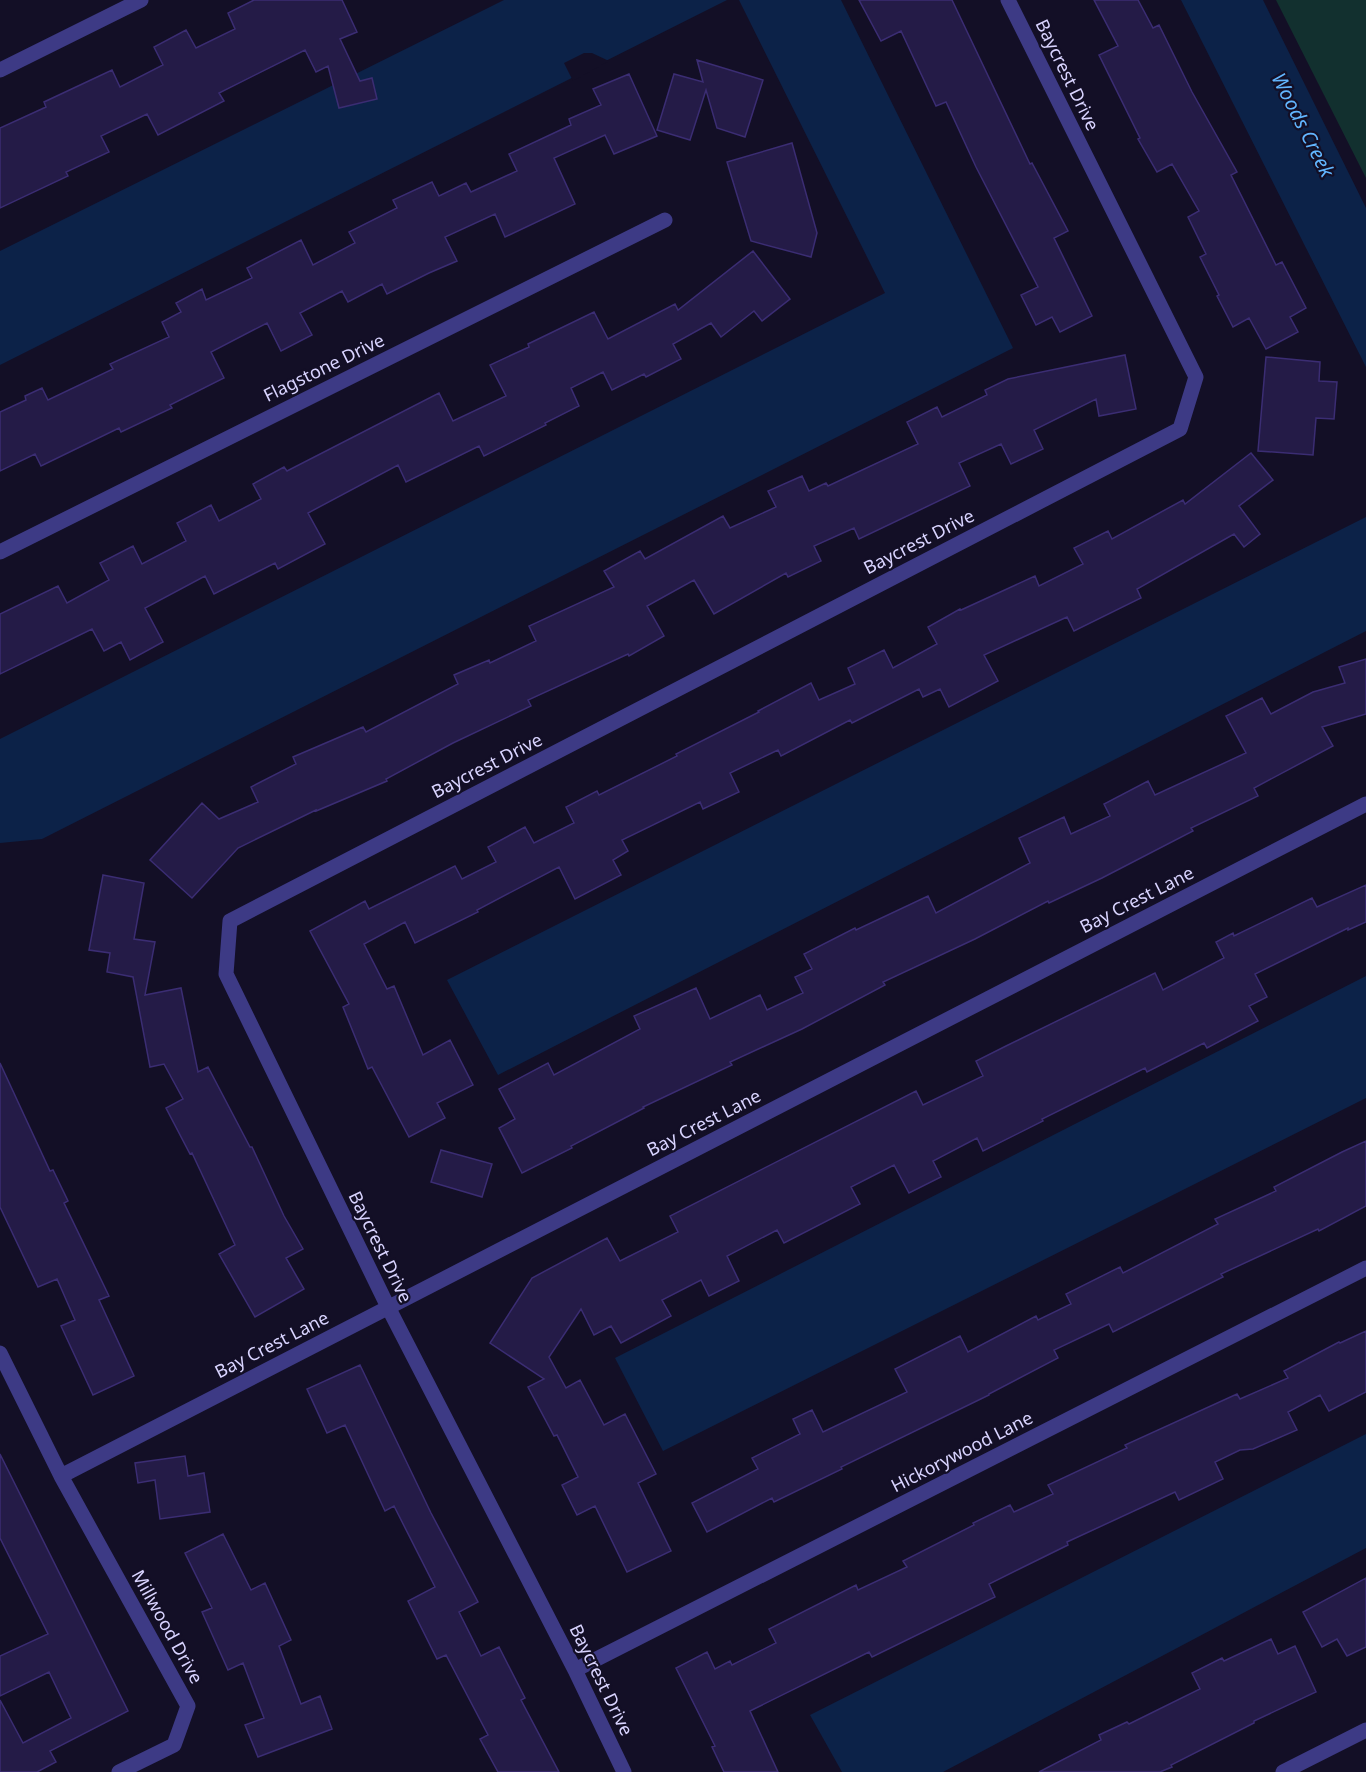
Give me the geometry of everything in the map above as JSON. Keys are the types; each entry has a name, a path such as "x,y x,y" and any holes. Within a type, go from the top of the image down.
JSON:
{"street":[{"path":"0,70 141,0"},
{"name":"Baycrest Drive","path":"624,1772 575,1670 388,1307 226,974 230,921 1180,429 1196,377 1008,0"},
{"name":"Flagstone Drive","path":"0,552 665,220"},
{"name":"Bay Crest Lane","path":"61,1476 1366,804"},
{"name":"Hickorywood Lane","path":"575,1670 1366,1268"},
{"name":"Millwood Drive","path":"0,1353 61,1476 188,1706 174,1745 119,1772"},
{"path":"1283,1772 1366,1730"}],"green space":[{"path":"1276,0 1366,0 1366,178"}],"water":[{"path":"504,0 727,0 0,365 0,251"},
{"path":"739,0 841,0 1013,348 42,839 0,843 0,739 885,293"},
{"name":"Woods Creek","path":"1181,0 1263,0 1366,208 1366,367"},
{"path":"1366,517 1366,631 498,1075 447,980"},
{"path":"1366,976 1366,1098 663,1451 615,1358"},
{"path":"1366,1434 1366,1548 943,1772 842,1772 810,1715"}],"pier":[{"path":"584,53 592,53 609,61 573,81 564,63"}],"building":[{"path":"254,0 342,0 357,32 340,39 360,81 372,78 377,99 339,108 328,66 316,72 305,50 219,93 224,101 158,135 147,114 101,136 109,152 66,172 68,176 0,208 0,128 46,107 44,102 112,70 120,87 163,65 154,47 186,30 196,48 235,29 228,13"},
{"path":"859,0 952,0 1030,164 1032,163 1068,231 1054,238 1092,316 1060,332 1052,317 1036,325 1021,295 1038,287 976,167 946,102 936,106 901,31 881,41"},
{"path":"1094,0 1138,0 1153,28 1159,25 1192,92 1237,172 1231,175 1276,265 1282,262 1306,308 1290,317 1298,332 1266,349 1249,318 1233,327 1200,257 1206,254 1188,217 1199,211 1172,164 1157,172 1138,139 1140,138 1099,55 1118,46"},
{"path":"697,60 763,80 745,137 717,128 706,90 690,140 657,130 674,74 703,82"},
{"path":"629,74 657,136 614,154 605,135 554,158 575,204 505,237 495,214 445,237 457,261 387,294 382,284 348,302 342,291 300,313 312,335 281,351 267,323 211,352 224,378 170,405 172,408 121,432 119,428 41,466 35,454 0,471 0,412 26,400 25,396 42,388 48,400 113,369 110,364 169,337 162,322 181,312 176,303 202,289 206,300 252,278 247,268 301,240 313,265 355,243 349,232 397,208 393,200 432,182 439,196 466,183 471,192 517,171 509,154 571,125 569,119 601,105 593,89"},
{"path":"792,143 817,233 811,257 751,241 727,162"},
{"path":"753,251 790,299 762,321 754,311 721,337 711,323 673,344 681,359 646,377 644,374 612,390 603,372 571,388 579,406 484,456 479,446 406,482 398,465 308,513 325,544 278,569 275,563 214,594 205,576 145,608 163,642 130,660 121,642 104,651 92,629 0,674 0,614 58,586 67,603 109,580 100,563 133,546 142,564 186,541 177,523 211,505 219,521 261,499 253,484 284,467 287,471 439,393 453,421 506,396 490,365 594,312 608,339 675,304 678,310"},
{"path":"1125,355 1136,409 1099,416 1096,399 1034,430 1043,449 1011,464 1001,444 959,463 970,486 859,539 854,528 814,546 821,561 788,577 786,573 714,614 694,580 647,606 664,636 629,656 628,654 528,700 531,706 453,743 386,779 387,781 316,810 238,848 192,898 150,860 202,803 219,819 258,802 251,787 296,764 293,757 363,727 366,732 458,684 454,675 489,660 490,663 536,641 529,626 614,587 604,571 640,551 645,559 723,516 730,528 776,507 768,491 802,476 809,491 826,483 828,486 918,444 907,422 937,407 942,417 987,395 985,390 1008,379"},
{"path":"1266,357 1320,362 1319,381 1337,382 1334,419 1316,418 1313,455 1258,451"},
{"path":"1251,453 1273,480 1239,506 1260,534 1244,547 1234,534 1137,589 1141,598 1074,631 1067,617 984,655 998,681 949,707 940,689 923,697 919,689 852,723 850,720 781,756 778,750 730,773 739,792 703,809 700,802 622,840 628,851 613,860 621,875 575,899 559,867 477,910 478,912 415,943 405,922 364,944 387,989 394,986 423,1055 450,1040 473,1085 437,1103 445,1118 409,1137 372,1067 368,1069 343,1007 349,1004 310,931 365,901 369,909 455,866 462,879 496,862 488,847 525,827 534,843 574,823 566,807 597,791 599,795 677,756 676,754 811,683 819,700 855,684 848,668 884,650 893,668 937,644 928,627 960,609 1035,576 1039,586 1083,564 1074,548 1108,531 1112,539 1183,500 1185,504"},
{"path":"1366,659 1366,714 1322,727 1333,746 1254,788 1258,796 1191,828 1193,831 1102,878 1049,903 1048,901 975,939 883,982 885,985 802,1029 730,1062 732,1065 643,1107 571,1146 572,1148 522,1173 499,1128 515,1119 499,1089 548,1063 554,1075 640,1029 634,1016 696,988 710,1019 760,995 767,1010 803,993 795,977 812,969 804,954 855,928 856,930 928,896 936,913 1030,863 1019,838 1064,817 1071,834 1110,816 1104,804 1148,781 1155,795 1246,753 1226,716 1262,698 1271,714 1313,692 1345,683 1339,667"},
{"path":"103,875 144,883 134,939 155,942 145,995 181,988 198,1072 208,1067 252,1147 284,1216 303,1249 286,1258 304,1289 255,1317 219,1254 235,1245 192,1153 190,1154 166,1108 183,1099 164,1064 150,1067 133,977 107,972 110,953 89,950"},
{"path":"1366,885 1366,922 1348,930 1348,928 1255,974 1267,997 1249,1006 1258,1021 1207,1048 1204,1043 1147,1072 1145,1068 983,1151 977,1138 933,1161 941,1177 909,1193 894,1165 851,1187 860,1204 784,1243 777,1230 727,1256 739,1281 709,1296 701,1280 662,1300 671,1316 621,1343 611,1326 594,1335 581,1309 549,1357 566,1388 580,1380 604,1425 625,1414 656,1474 638,1483 671,1551 627,1572 595,1506 577,1515 562,1485 578,1477 557,1435 554,1436 528,1387 544,1379 490,1343 532,1278 607,1238 620,1261 678,1232 670,1216 916,1091 923,1105 983,1076 976,1061 1155,973 1163,990 1224,958 1216,942 1233,933 1234,936 1312,898 1317,907"},
{"path":"0,1063 50,1171 53,1170 68,1201 64,1203 109,1296 99,1300 134,1376 93,1395 61,1326 75,1320 57,1279 38,1287 0,1207"},
{"path":"1366,1141 1366,1206 1319,1231 1318,1229 1221,1274 1223,1277 1113,1332 1109,1324 1054,1350 1058,1358 989,1395 841,1467 842,1469 774,1502 772,1498 707,1532 692,1503 758,1469 752,1458 800,1434 793,1419 812,1410 823,1432 907,1392 895,1369 960,1336 968,1352 1036,1316 1038,1320 1071,1304 1066,1294 1120,1267 1123,1273 1218,1224 1215,1219 1276,1191 1274,1187"},
{"path":"441,1150 492,1164 482,1197 431,1182"},
{"path":"1366,1331 1366,1392 1329,1411 1320,1395 1288,1412 1297,1430 1253,1449 1240,1450 1215,1462 1223,1479 1179,1500 1175,1492 1067,1542 1068,1545 989,1584 995,1597 872,1657 869,1652 750,1711 778,1772 724,1772 712,1747 715,1746 676,1668 707,1652 715,1669 730,1661 732,1665 776,1643 769,1629 856,1585 858,1590 907,1567 903,1561 1010,1505 1014,1512 1053,1494 1048,1485 1127,1448 1125,1445 1237,1394 1240,1399 1288,1378 1284,1371 1339,1342"},
{"path":"360,1365 431,1513 478,1602 459,1612 481,1656 499,1647 525,1698 521,1700 559,1772 498,1772 480,1739 488,1735 446,1655 437,1659 408,1601 435,1587 394,1506 385,1511 345,1425 327,1433 307,1389"},
{"path":"0,1454 128,1711 50,1751 56,1762 37,1772 0,1772 0,1700 23,1743 71,1718 49,1672 0,1696 0,1656 48,1634 0,1538"},
{"path":"185,1456 188,1476 204,1473 210,1512 160,1519 155,1480 138,1483 135,1463"},
{"path":"223,1534 251,1590 265,1583 291,1640 279,1646 301,1704 320,1696 332,1729 258,1757 245,1725 264,1718 243,1663 228,1670 202,1612 212,1608 185,1553"},
{"path":"1366,1578 1366,1647 1347,1656 1337,1639 1322,1647 1303,1612"},
{"path":"1271,1639 1278,1654 1295,1646 1316,1692 1254,1721 1160,1772 1039,1772 1101,1740 1099,1735 1127,1722 1129,1724 1200,1689 1192,1673 1222,1658 1224,1661"}]}
